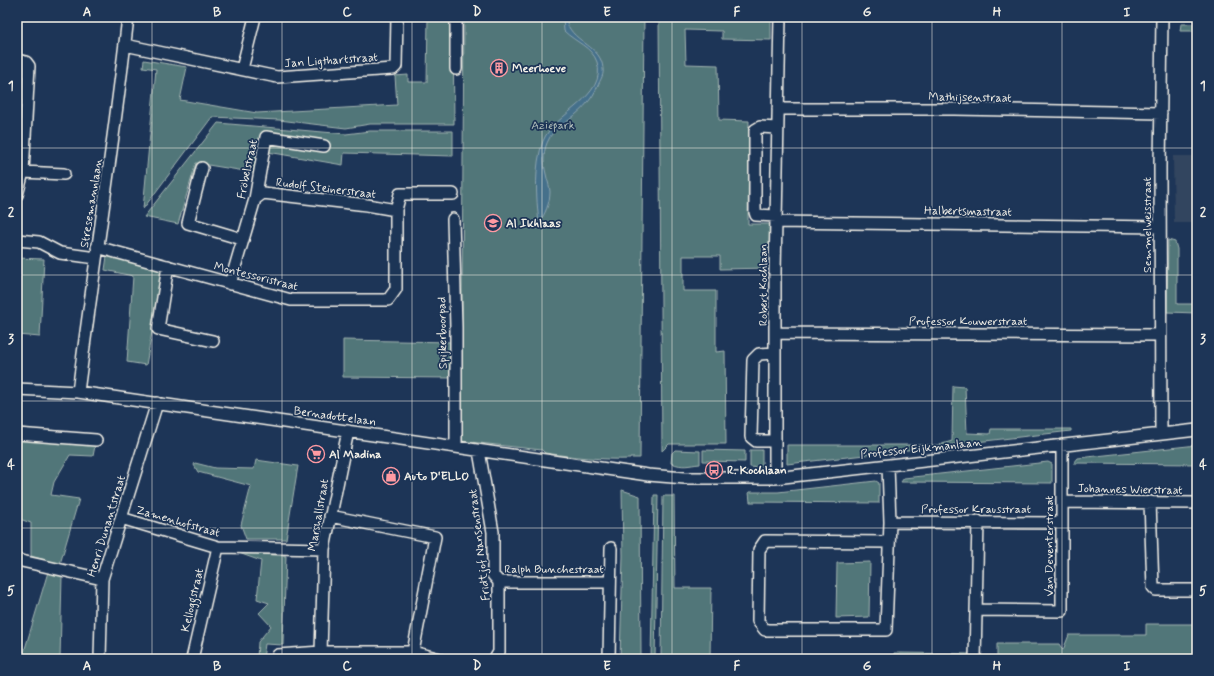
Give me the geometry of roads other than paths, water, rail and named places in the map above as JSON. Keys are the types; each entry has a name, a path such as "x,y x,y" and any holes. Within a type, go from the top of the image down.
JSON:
{"street":[{"name":"Stresemannlaan","path":"78,392 96,252 105,203 128,17"},
{"path":"242,69 255,17"},
{"name":"Jan Ligthartstraat","path":"125,45 242,69 277,78 394,69 396,66 397,17"},
{"path":"456,17 456,69"},
{"name":"Robert Kochlaan","path":"775,478 776,219 780,17"},
{"name":"Semmelweisstraat","path":"1161,434 1159,335 1162,17"},
{"path":"17,60 26,62 29,66 23,172 17,195"},
{"name":"Mathijsenstraat","path":"778,109 954,109 1161,113"},
{"path":"776,219 756,215 755,212 755,130 760,128 777,128"},
{"name":"Fröbelstraat","path":"230,284 255,199 266,137 324,146"},
{"path":"202,168 188,223 242,239"},
{"path":"23,172 64,174"},
{"name":"Rudolf Steinerstraat","path":"255,199 263,193 367,205 396,210"},
{"path":"396,210 400,194 453,194"},
{"name":"Montessoristraat","path":"17,240 39,242 60,253 96,252 168,266 291,300 388,300 396,289 396,210"},
{"name":"Spijkerboorpad","path":"453,219 456,327 456,447"},
{"name":"Halbertsmastraat","path":"776,219 1160,226"},
{"path":"168,266 158,329 213,341"},
{"name":"Professor Kouwerstraat","path":"776,333 1159,335"},
{"path":"774,441 756,441 751,437 753,360 759,354 775,353"},
{"name":"Bernadottelaan","path":"17,389 78,392 648,475"},
{"name":"Henri Dunantstraat","path":"100,659 102,579 156,403"},
{"name":"Professor Eijkmanlaan","path":"648,475 685,478 775,478 1197,430"},
{"name":"Marshallstraat","path":"321,652 324,549 348,431"},
{"path":"17,434 96,440"},
{"name":"Van Deventerstraat","path":"976,610 1062,611 1062,445"},
{"name":"Fridtjof Nansenstraat","path":"479,451 493,532 493,575 499,582 499,652 495,659"},
{"path":"888,466 890,522 888,542 886,630 764,630 758,621 759,550 765,541 888,542"},
{"name":"Johannes Wierstraat","path":"1062,502 1197,503"},
{"path":"1150,502 1153,587 1156,590 1197,590"},
{"path":"330,516 436,538 413,652"},
{"name":"Zamenhofstraat","path":"121,518 218,547 324,549"},
{"path":"975,659 978,521"},
{"name":"Professor Krausstraat","path":"890,522 978,521 1062,523"},
{"name":"Kelloggstraat","path":"192,659 218,547"},
{"path":"609,659 611,548"},
{"path":"17,560 102,579"},
{"name":"Ralph Bunchestraat","path":"499,582 610,582"},
{"path":"278,659 278,655 321,652 413,652 440,659"}],"place":[{"name":"Meerhoeve","path":"499,68"},
{"name":"Al Ikhlaas","path":"493,223"},
{"name":"Al Madina","path":"316,454"},
{"name":"R. Kochlaan","path":"714,470"},
{"name":"Auto D'ELLO","path":"391,476"}],"park label":[{"name":"Aziëpark","path":"553,125"}]}
